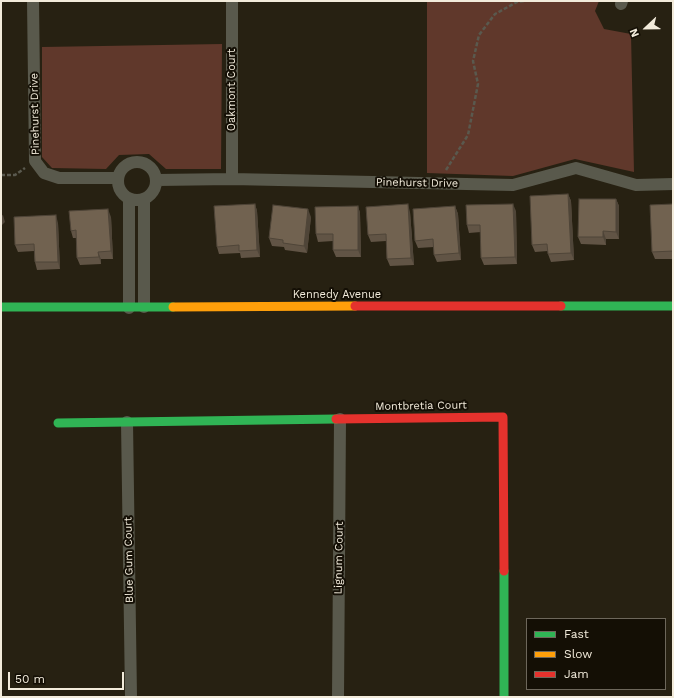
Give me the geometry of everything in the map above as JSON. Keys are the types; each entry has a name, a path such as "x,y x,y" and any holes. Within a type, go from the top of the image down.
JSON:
{"street":[{"name":"Pinehurst Drive","path":"33,1 35,161 44,173 59,178 118,178"},
{"name":"Oakmont Court","path":"232,1 232,179"},
{"path":"138,161 151,167 157,180 153,192 144,199 129,199 120,190 118,178 125,166 138,161"},
{"name":"Pinehurst Drive","path":"157,180 232,179 513,185 576,168 636,185 673,184"},
{"path":"129,199 129,308"},
{"path":"144,199 144,307"},
{"name":"Kennedy Avenue","path":"1,307 673,306"},
{"name":"Montbretia Court","path":"58,423 503,417 504,697"},
{"name":"Lignum Court","path":"338,697 340,419"},
{"name":"Blue Gum Court","path":"127,422 131,697"}],"path":[{"path":"436,183 454,160 468,135 478,84 473,61 479,35 495,14 517,2 525,1"},
{"path":"1,175 15,175 35,161"}],"shaded area":[{"path":"427,1 599,1 595,11 604,29 631,34 634,172 575,159 513,176 427,173"},
{"path":"222,44 221,169 166,169 149,154 119,155 106,169 52,168 42,157 42,47"}],"building":[{"path":"568,194 571,253 548,254 547,244 532,245 530,196"},
{"path":"579,199 616,199 616,232 603,231 603,237 578,237"},
{"path":"255,204 257,250 239,251 239,245 217,247 214,206"},
{"path":"408,204 411,258 387,259 386,234 368,235 366,207"},
{"path":"513,204 515,257 481,258 480,225 467,225 466,205"},
{"path":"673,204 673,251 652,252 650,205"},
{"path":"273,205 308,209 304,246 283,243 283,240 269,238"},
{"path":"358,206 358,250 333,250 333,234 316,234 315,207"},
{"path":"455,206 459,253 434,255 433,239 415,241 413,209"},
{"path":"108,209 111,251 98,252 99,257 77,258 76,230 71,231 69,211"},
{"path":"56,215 58,262 35,262 34,244 15,245 14,217"}],"traffic: fast":[{"path":"561,306 673,306"},
{"path":"1,307 173,307"},
{"path":"58,423 336,419"},
{"path":"504,571 504,697"}],"traffic: slow":[{"path":"173,307 355,306"}],"traffic: jam":[{"path":"355,306 561,306"},
{"path":"336,419 503,417 504,571"}]}
